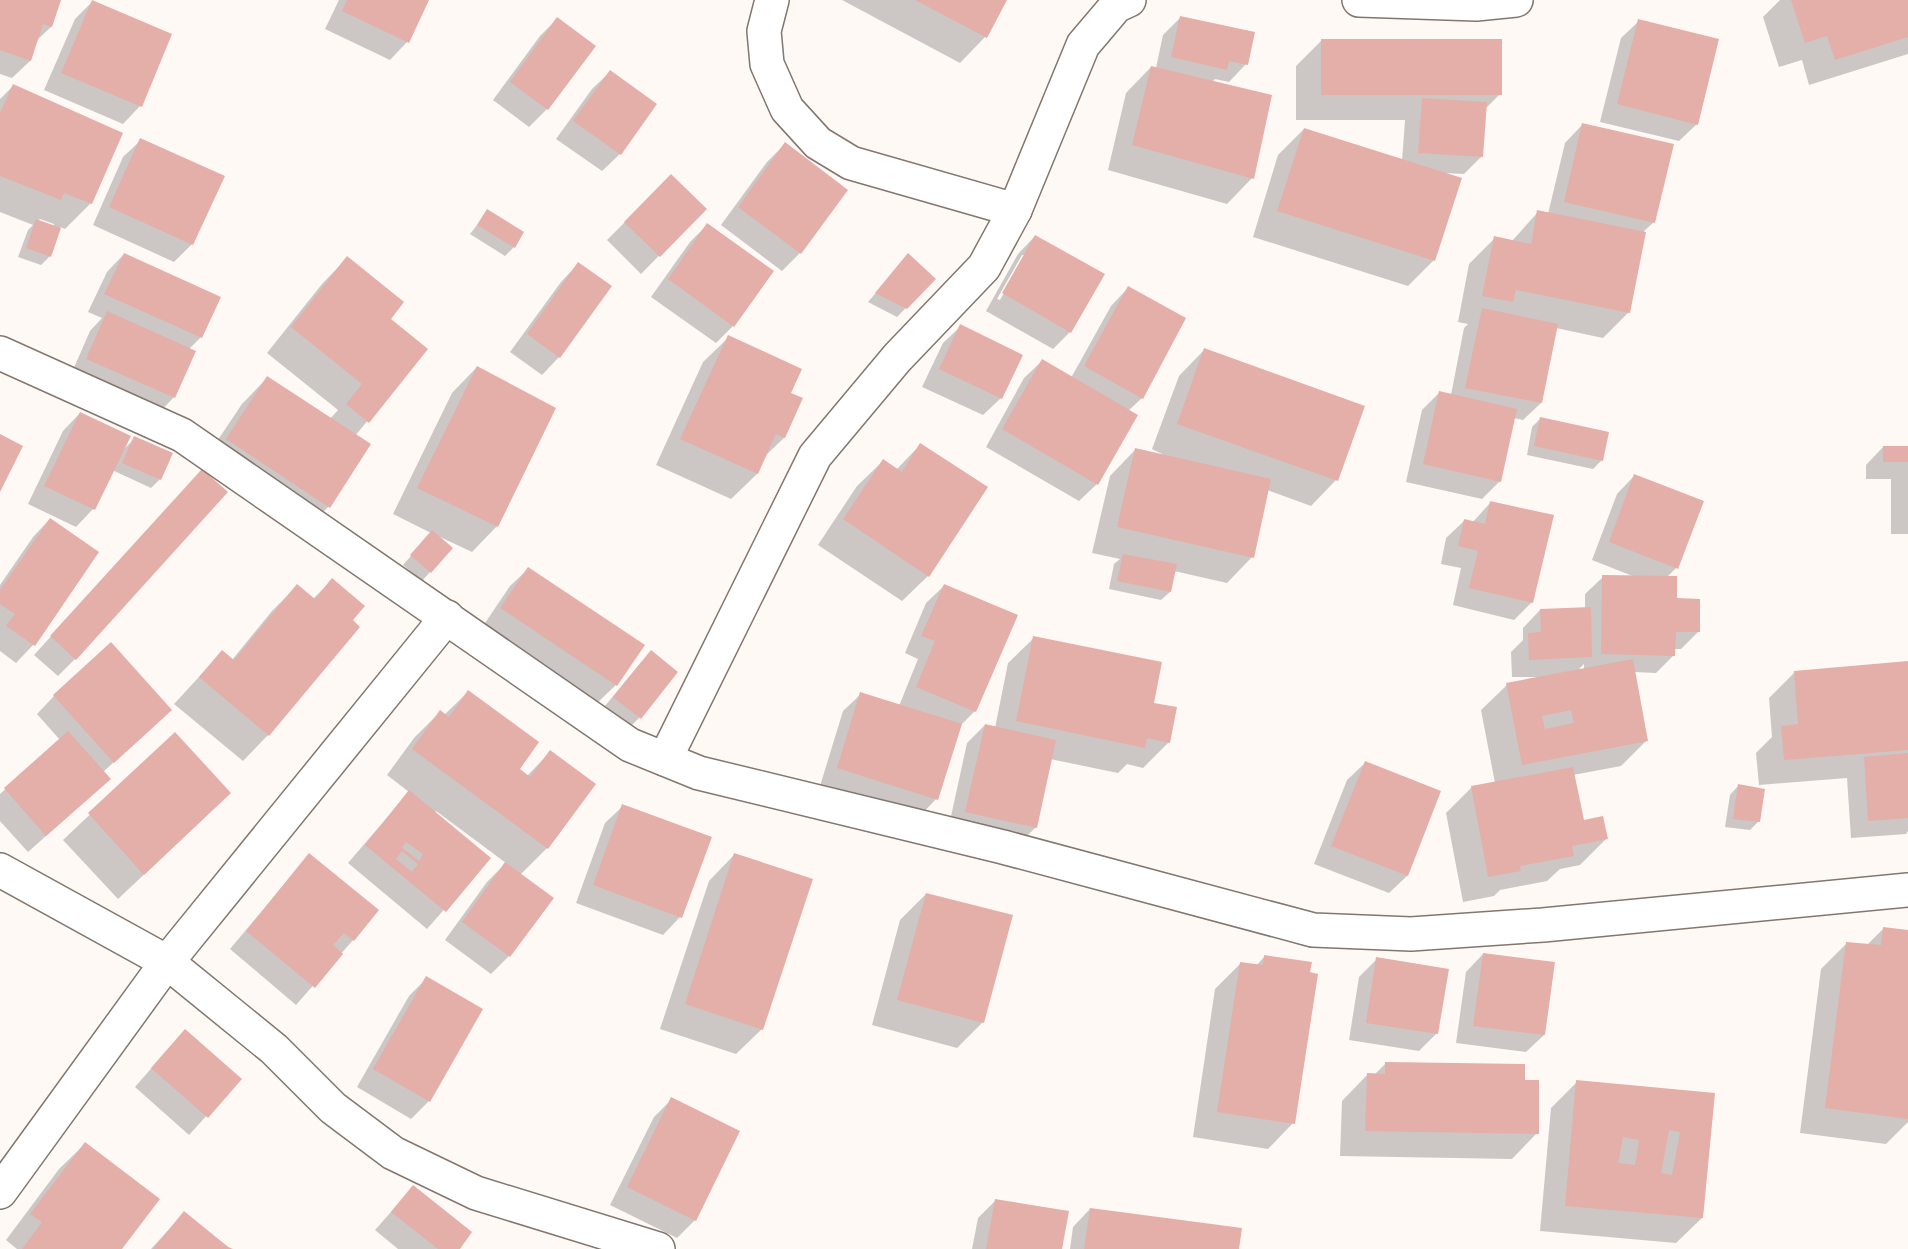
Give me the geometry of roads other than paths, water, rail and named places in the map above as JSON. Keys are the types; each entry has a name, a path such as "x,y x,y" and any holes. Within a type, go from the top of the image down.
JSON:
{"street":[{"path":"771,0 764,31 767,64 787,109 818,143 851,163 1016,210"},
{"path":"665,759 815,456 897,358 984,267 1016,210 1083,45 1116,6 1129,0"},
{"path":"1359,0 1476,4 1516,0"},
{"path":"0,353 182,435 630,745 699,773 1003,847 1312,930 1410,934 1521,927 1908,890"},
{"path":"0,1192 167,962 447,617"},
{"path":"0,870 167,962 274,1049 333,1108 393,1153 476,1193 658,1249"}]}
